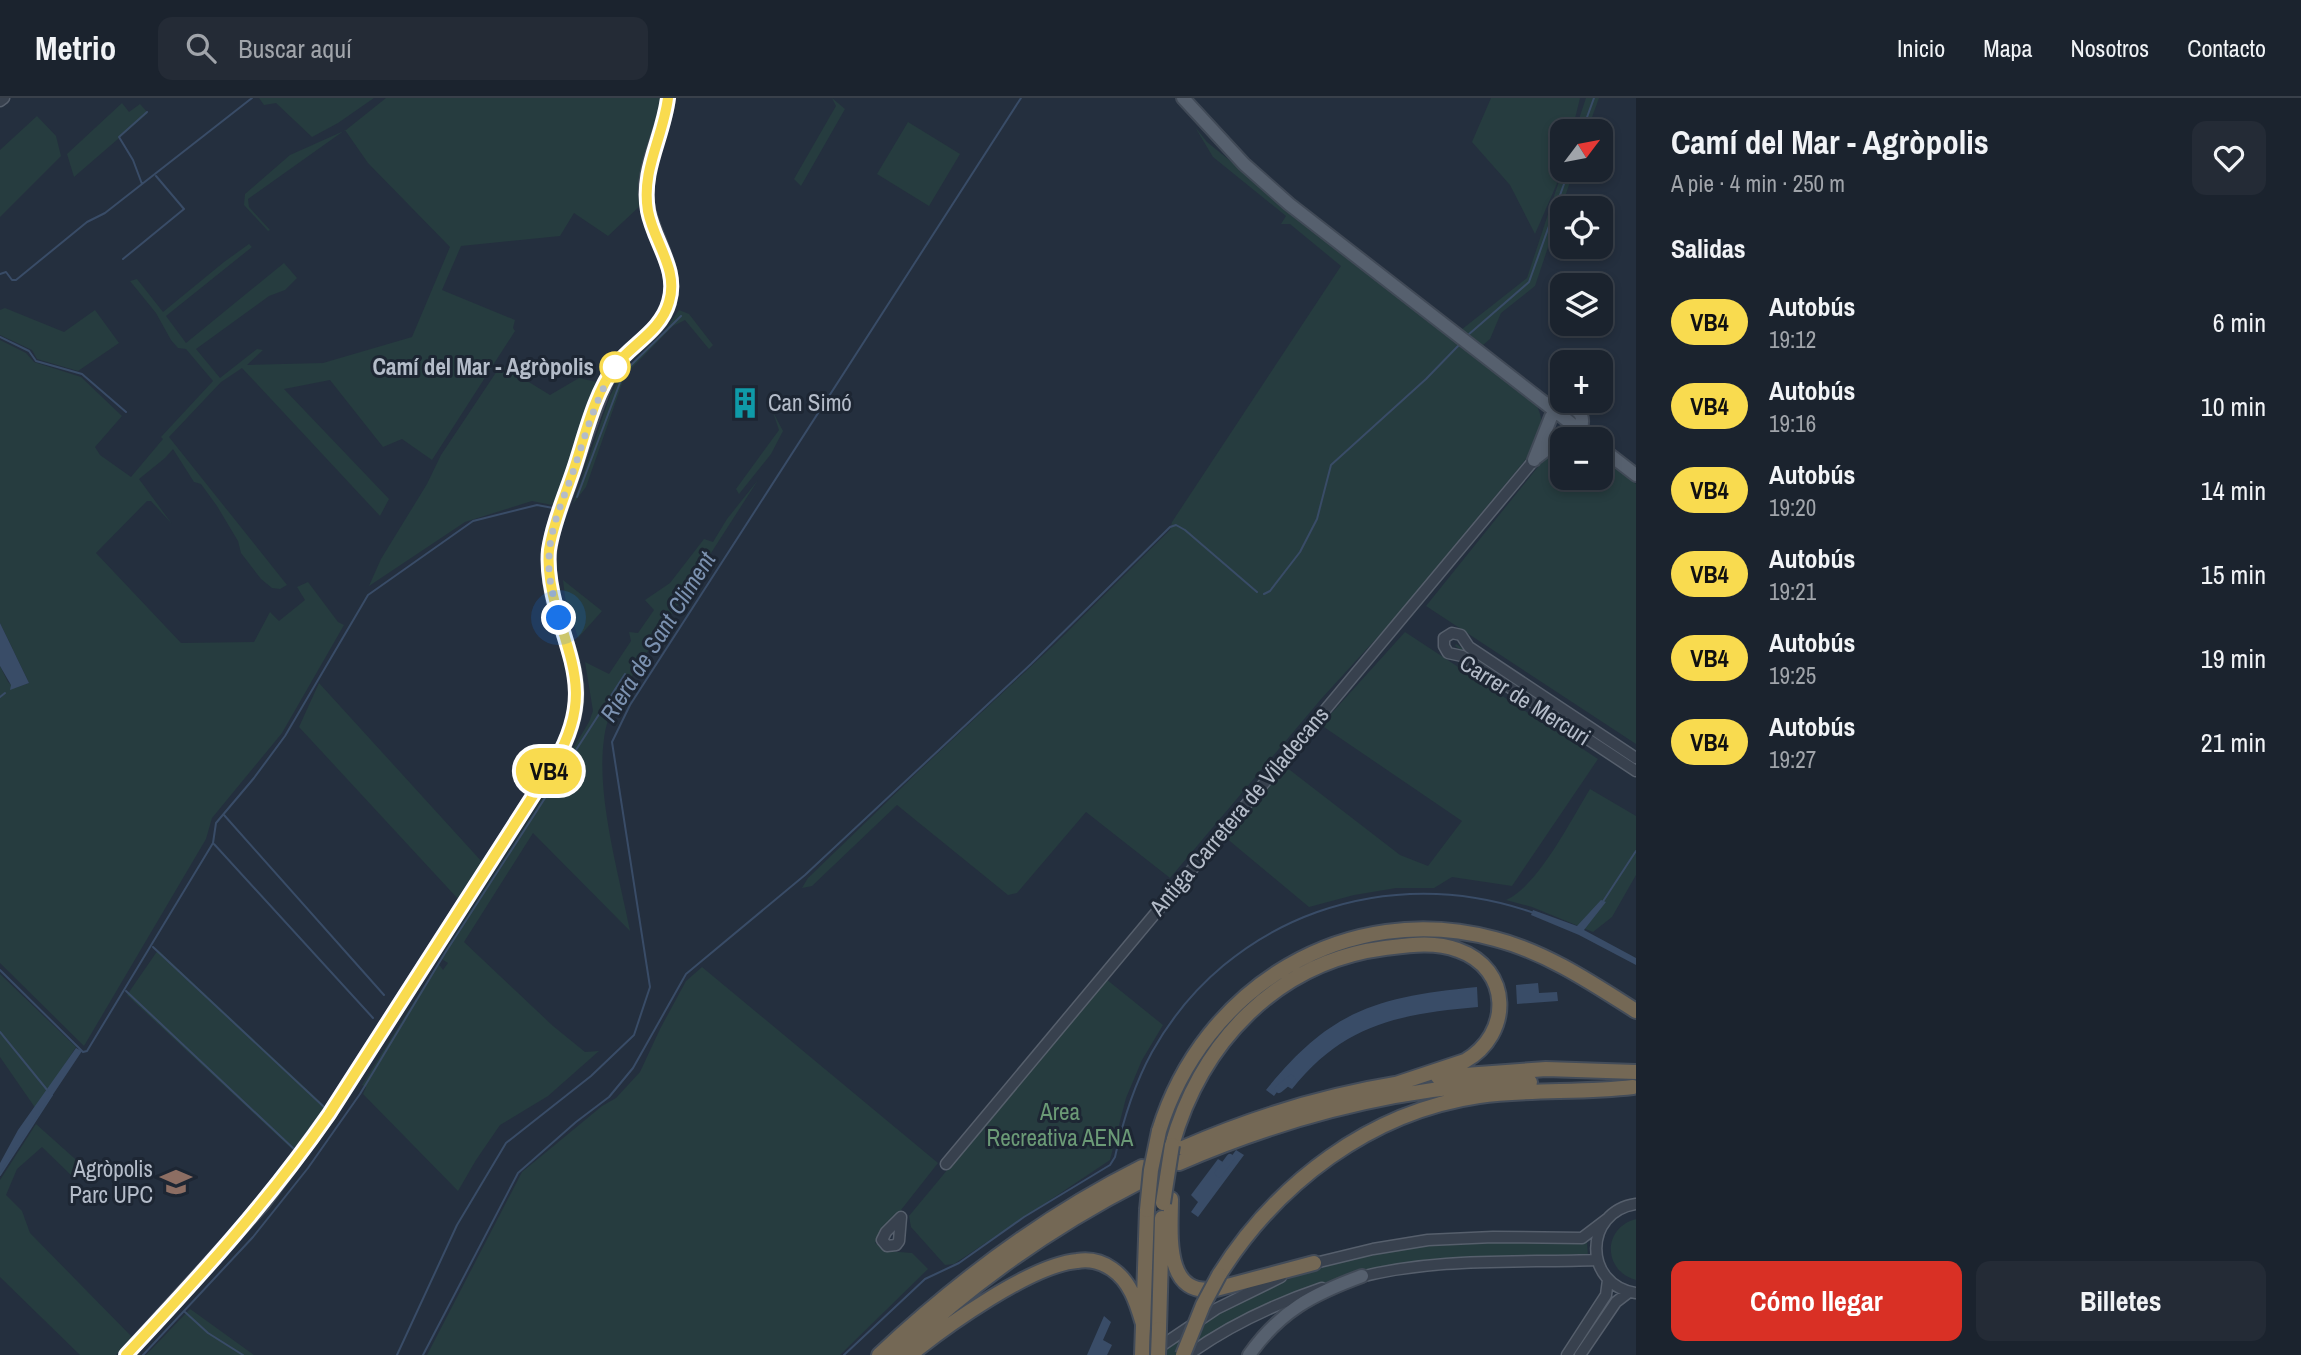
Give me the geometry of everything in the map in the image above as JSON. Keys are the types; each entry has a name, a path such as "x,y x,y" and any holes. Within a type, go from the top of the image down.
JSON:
{"highway":[{"path":"1145,1350 1143,1324 1149,1182 1160,1131 1173,1092 1192,1057 1220,1021 1237,1003 1273,974 1311,953 1372,934 1424,929 1449,930 1516,945 1558,964 1636,1011"},
{"path":"1158,1355 1167,1201 1178,1152 1179,1122 1192,1091 1215,1050 1246,1016 1282,987 1332,962 1380,949 1425,945 1444,946 1468,954 1484,966 1498,991 1500,1017 1491,1038 1475,1056 1465,1061 1393,1085"},
{"path":"1178,1152 1253,1121 1303,1106 1439,1077 1546,1069 1635,1082"},
{"path":"1178,1152 1221,1145 1360,1103 1405,1094 1507,1083 1635,1082"},
{"path":"1186,1355 1203,1305 1219,1275 1252,1228 1297,1181 1345,1146 1377,1129 1430,1108 1476,1097 1635,1082"},
{"path":"879,1355 960,1283 1011,1245 1074,1204 1141,1174 1000,1267 957,1300 896,1355"},
{"path":"1167,1201 1174,1262 1179,1275 1192,1287 1216,1289 1314,1263"},
{"path":"910,1355 992,1297 1054,1266 1077,1261 1102,1264 1119,1274 1130,1289 1143,1324"}],"main road":[{"path":"126,1355 246,1225 301,1155 566,740 575,715 576,675 551,589 549,552 556,521 591,420 612,372 627,353 658,324 670,300 671,274 652,224 646,188 648,169 668,98"},
{"path":"1183,98 1244,164 1289,204 1550,408"},
{"path":"1534,460 1552,413"},
{"path":"1556,413 1569,427"},
{"path":"1534,460 1550,451"},
{"path":"1613,457 1636,475"},
{"path":"1250,1355 1275,1323 1291,1309 1329,1289 1362,1276"}],"street":[{"path":"0,101 4,98"},
{"name":"Antiga Carretera de Viladecans","path":"946,1164 1534,460"},
{"name":"Carrer de Mercuri","path":"1636,758 1469,648 1461,635 1452,633 1444,638 1448,653 1462,656 1636,771"},
{"path":"1145,1350 1216,1309 1314,1263 1373,1248 1428,1240 1493,1237 1582,1238 1616,1211 1636,1204"},
{"path":"1607,1219 1596,1242 1597,1260 1608,1280 1632,1293"},
{"path":"1186,1355 1267,1309 1362,1276 1457,1261 1597,1260"},
{"path":"1573,1353 1606,1295 1608,1280"},
{"path":"1573,1353 1616,1302 1632,1293"}],"green space":[{"path":"259,98 374,98 312,137 276,103 264,105"},
{"path":"386,98 662,98 660,122 642,174 641,205 608,236 574,213 560,236 461,246 442,290 515,320 515,331 432,460 402,439 383,447 330,380 284,389 389,499 380,516 242,368 221,382 169,437 287,585 280,589 272,588 261,579 241,553 238,541 217,506 201,484 194,482 173,449 139,479 172,524 151,501 147,501 96,553 181,643 254,642 270,612 279,621 305,600 297,587 308,582 338,622 344,625 282,733 212,818 206,839 84,1046 0,963 0,666 8,682 15,688 29,683 0,623 0,340 26,353 34,362 81,377 122,416 95,447 100,455 131,477 163,439 161,437 213,381 186,349 178,348 171,340 156,313 130,281 137,279 163,312 224,262 249,244 252,247 166,316 186,343 284,263 297,278 285,290 269,296 196,349 220,378 257,349 263,350 247,365 323,363 412,337 450,247 368,163 345,130"},
{"path":"832,98 845,109 801,186 794,179 836,106"},
{"path":"1491,98 1580,98 1575,119 1550,119 1550,182 1558,182 1535,234 1510,185 1472,142"},
{"path":"1586,98 1599,98 1591,119 1579,119"},
{"path":"122,103 129,112 140,104 148,113 74,177 67,154"},
{"path":"37,116 56,136 61,156 0,217 0,150"},
{"path":"908,122 960,154 929,206 877,174"},
{"path":"1195,127 1207,142 1442,332 1536,404 1542,423 1532,452 1385,629 1322,698 1170,878 1086,812 1017,893 1008,895 897,805 812,886 802,888 808,878 1054,645 1170,530 1172,522 1341,266 1290,224 1281,224 1286,216 1213,157"},
{"path":"343,131 248,199 249,207 270,230 268,231 244,205 245,194 290,155"},
{"path":"1559,182 1570,182 1565,196 1554,196"},
{"path":"1550,208 1550,241 1535,286 1501,313 1490,339 1483,345 1461,330 1527,278"},
{"path":"5,308 64,332 95,310 119,343 78,371 37,359 32,350 0,335 0,310"},
{"path":"679,310 689,314 713,345 709,349 685,320 673,326 625,375 586,487 573,504 610,396 620,377 666,329"},
{"path":"501,365 550,395 579,378 601,383 559,500 552,505 532,501 465,522 369,586 381,559 427,484 441,455"},
{"path":"773,412 783,431 771,454 739,494 736,489 779,430"},
{"path":"1550,455 1550,490 1613,490 1613,466 1636,484 1636,744 1426,606"},
{"path":"758,480 612,707 607,723 602,761 603,785 630,931 533,833 464,942 553,1026 585,1052 599,1051 548,1096 500,1125 458,1191 363,1094 366,1087 362,1085 438,963 443,970 448,963 440,958 565,763 571,766 575,763 568,757 593,711 585,662 609,674 631,641 629,632 638,633 654,610 645,600 670,583 704,539 713,542 727,519"},
{"path":"563,580 602,611 578,638 565,597"},
{"path":"1405,632 1598,759 1512,886 1452,877 1434,888 1396,888 1354,895 1309,907 1225,837 1286,767 1400,855 1428,866 1462,821 1321,725"},
{"path":"1456,644 1636,763 1636,766 1455,646"},
{"path":"319,683 483,863 459,900 299,727"},
{"path":"1590,789 1636,816 1636,875 1612,917 1593,932 1532,907 1506,900 1530,881 1542,867"},
{"path":"158,950 326,1107 295,1152 127,995"},
{"path":"702,967 938,1163 875,1243 887,1251 912,1253 928,1269 840,1355 427,1355 522,1172 602,1106 616,1098 640,1072 686,981"},
{"path":"0,974 76,1047 36,1109 0,1057"},
{"name":"Area Recreativa AENA","path":"1106,979 1163,1025 1142,1060 1126,1098 1110,1160 954,1264 945,1265 911,1227 909,1216"},
{"path":"36,1124 83,1166 74,1178 42,1147 17,1169 6,1195 22,1211 30,1233 132,1337 116,1355 80,1355 0,1277 0,1180"},
{"path":"1636,1219 1636,1280 1617,1268 1611,1250 1617,1231"},
{"path":"1464,1242 1587,1242 1588,1257 1430,1259 1358,1273 1317,1285 1181,1355 1156,1355 1223,1310 1282,1282 1369,1256"},
{"path":"190,1309 193,1311 254,1355 146,1355"}],"water":[{"path":"0,623 29,683 10,690 11,685 0,666"},
{"path":"1601,900 1606,902 1584,930 1636,958 1636,965 1579,935 1531,915 1533,910 1577,926"},
{"path":"1538,983 1539,993 1557,992 1558,1001 1517,1004 1516,985"},
{"path":"1477,987 1478,1007 1423,1014 1375,1026 1332,1050 1292,1089 1283,1084 1274,1096 1266,1090 1312,1041 1335,1024 1359,1012 1411,996"},
{"path":"76,1048 82,1051 0,1174 0,1163 18,1130"},
{"path":"1236,1150 1244,1155 1198,1217 1191,1212 1198,1202 1191,1195 1218,1159 1226,1164"},
{"path":"1104,1316 1111,1322 1103,1340 1112,1345 1107,1355 1087,1355"}],"waterway":[{"path":"0,274 6,272 12,280 16,280 87,222 105,213 252,98"},
{"name":"Riera de Sant Climent","path":"397,1355 457,1225 506,1143 591,1076 634,1035 650,987 612,742 630,705 1021,98"},
{"path":"1586,119 1594,98"},
{"path":"142,184 133,160 119,137 147,112"},
{"path":"123,259 184,209 156,176"},
{"path":"1468,335 1529,282 1565,182"},
{"path":"577,497 624,372 681,316"},
{"path":"0,337 29,351 36,361 82,374 126,412"},
{"path":"1264,594 1270,591 1300,552 1317,519 1331,465 1426,379 1459,345"},
{"path":"0,970 83,1052 87,1051 213,843 216,823 285,736 368,595 473,521 537,505 553,508"},
{"path":"423,1355 518,1173 609,1097 633,1068 686,974 805,875 1031,664 1170,527 1176,525 1185,530 1257,592"},
{"path":"143,1355 253,1237 308,1168 360,1094 445,953 625,674"},
{"path":"0,697 5,693"},
{"path":"224,815 384,995"},
{"path":"214,844 373,1018"},
{"path":"1602,903 1636,851"},
{"path":"844,1355 925,1279 959,1263 1024,1217 1110,1165 1146,1064 1184,1005 1223,966 1268,935 1317,912 1369,898 1424,894 1479,898 1534,913"},
{"path":"153,947 324,1107"},
{"path":"126,991 294,1149"},
{"path":"0,1032 48,1091"},
{"path":"1279,1089 1291,1079"},
{"path":"0,1175 52,1095"},
{"path":"1219,1173 1230,1158"},
{"path":"185,1312 208,1333 243,1355"}],"bus line":[{"name":"VB4","path":"126,1355 246,1225 301,1155 556,760 569,733 575,715 576,675 551,589 548,561 550,545 556,521 606,382 627,353 658,324 669,304 672,292 671,274 652,224 646,188 648,169 668,98"}],"place":[{"name":"Camí del Mar - Agròpolis","path":"615,367"},
{"name":"Can Simó","path":"745,403"},
{"name":"Agròpolis Parc UPC","path":"176,1182"}],"route":[{"path":"559,618 549,578 550,545 591,420 615,367"}]}
